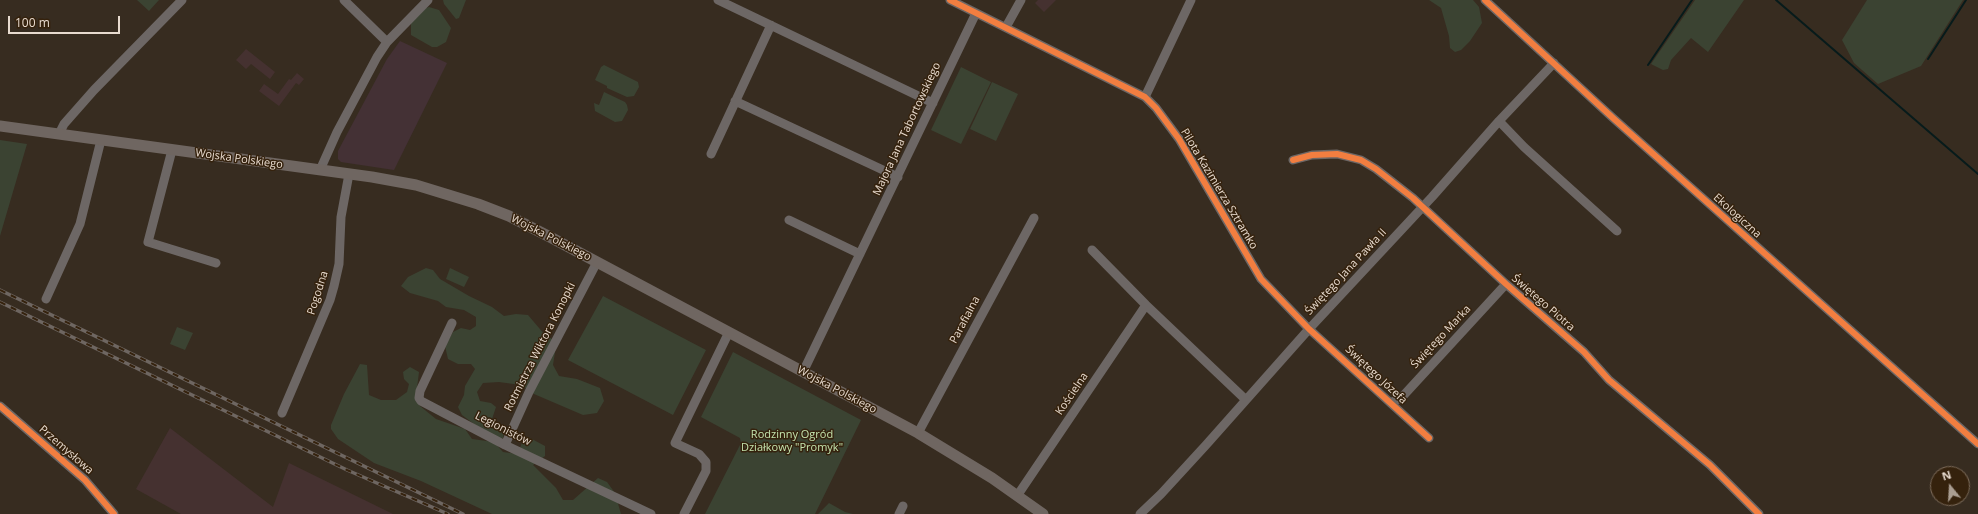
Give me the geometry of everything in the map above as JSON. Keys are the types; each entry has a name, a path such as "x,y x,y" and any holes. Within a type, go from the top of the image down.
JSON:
{"main road":[{"name":"Wojska Polskiego","path":"0,126 320,170 416,185 460,198 509,216 918,433 1043,514"}],"street":[{"path":"59,134 64,124 94,90 182,0"},
{"path":"344,0 387,42"},
{"path":"320,170 337,132 377,57 387,42 428,0"},
{"path":"718,0 933,103"},
{"name":"Pilota Kazimierza Sztramko","path":"950,0 1006,27 1049,51 1108,77 1145,97 1156,108 1179,139 1261,279 1309,329"},
{"path":"1006,27 1021,0"},
{"path":"1145,97 1191,0"},
{"name":"Ekologiczna","path":"1485,0 1613,118 1978,444"},
{"name":"Majora Jana Tabortowskiego","path":"803,372 976,13"},
{"path":"711,154 771,25"},
{"name":"Świętego Jana Pawła II","path":"1140,514 1161,494 1309,329 1422,207 1498,121 1554,63"},
{"path":"735,101 898,176"},
{"path":"1498,121 1528,151 1617,230"},
{"path":"46,299 80,224 101,140"},
{"path":"172,150 148,242 216,263"},
{"name":"Świętego Piotra","path":"1293,160 1302,156 1321,154 1337,154 1361,160 1401,188 1506,284 1533,305 1538,313 1584,352 1610,380 1710,465 1759,514"},
{"name":"Pogodna","path":"282,413 330,300 334,286 339,264 341,217 348,174"},
{"name":"Parafialna","path":"918,433 1034,218"},
{"path":"789,220 860,254"},
{"path":"1092,250 1146,305 1246,400"},
{"name":"Rotmistrza Wiktora Konopki","path":"505,445 529,392 597,262"},
{"name":"Świętego Marka","path":"1392,402 1403,396 1506,284"},
{"name":"Kościelna","path":"1017,496 1146,305"},
{"name":"Legionistów","path":"452,323 420,391 419,398 425,403 505,445 651,514"},
{"name":"Świętego Józefa","path":"1309,329 1392,402 1429,438"},
{"path":"684,514 706,471 706,462 699,454 675,443 730,332"},
{"name":"Przemysłowa","path":"0,406 85,480 114,514"}],"shaded area":[{"path":"1038,0 1056,0 1044,12 1035,3"},
{"path":"400,41 447,63 394,170 341,162 338,159 338,151 387,59"},
{"path":"246,49 275,72 270,79 251,64 246,69 236,60"},
{"path":"297,73 304,79 299,85 296,83 279,106 259,91 264,84 278,94 289,79 291,80"},
{"path":"170,428 273,507 289,463 393,514 181,514 136,489"}],"green space":[{"path":"137,0 159,0 149,11"},
{"path":"443,0 466,0 459,18 456,19 444,4"},
{"path":"1429,0 1473,0 1479,7 1482,23 1470,41 1461,50 1455,52 1450,48 1449,36 1441,8"},
{"path":"1695,0 1744,0 1708,52 1691,38 1671,60 1668,69 1663,70 1651,64"},
{"path":"1867,0 1963,0 1921,66 1878,84 1854,63 1842,40"},
{"path":"429,7 439,10 451,28 446,42 437,47 432,47 411,35 411,23 426,8"},
{"path":"604,65 638,82 639,87 634,96 627,97 607,88 607,86 595,80 601,67"},
{"path":"961,67 991,82 961,144 931,130"},
{"path":"992,82 1018,94 996,141 970,129"},
{"path":"604,92 625,102 627,105 628,110 622,121 615,122 595,111 594,103 599,105"},
{"path":"0,140 27,144 0,236"},
{"path":"426,268 433,270 440,279 469,296 492,307 504,316 516,314 528,315 545,335 552,339 555,352 553,365 559,376 577,379 600,388 604,401 597,413 583,415 534,394 521,385 499,382 483,383 477,392 480,401 491,403 496,407 491,422 504,430 503,438 499,438 482,430 462,415 458,407 464,395 465,386 475,369 471,364 458,364 448,359 445,346 453,332 461,328 470,330 476,326 476,317 464,310 446,307 438,301 410,293 401,286 408,277"},
{"path":"450,268 469,277 464,287 446,279"},
{"path":"603,296 706,350 673,415 568,360"},
{"path":"177,327 193,333 185,350 170,344"},
{"name":"Rodzinny Ogród Działkowy \"Promyk\"","path":"733,352 861,420 815,514 705,514 741,443 740,438 701,417"},
{"path":"360,364 367,365 369,395 381,400 396,400 407,392 409,384 404,379 403,372 410,367 419,372 416,396 420,406 436,419 465,429 472,439 494,442 503,452 518,454 522,442 530,438 545,446 545,456 533,465 556,488 563,500 573,500 598,478 607,482 615,493 621,514 492,514 421,481 374,463 338,439 331,429 331,425 344,394"},
{"path":"829,503 845,512 853,514 818,514"}],"waterway":[{"path":"1648,65 1692,0"},
{"path":"1776,0 1978,174"},
{"path":"1928,59 1966,0"}],"railway":[{"path":"0,290 463,514"},
{"path":"0,302 347,470 448,514"}],"cycle path":[{"path":"950,0 1145,97 1156,108 1179,139 1261,279 1309,329 1429,438"},
{"path":"1485,0 1613,118 1978,444"},
{"path":"1293,160 1312,155 1337,154 1361,160 1376,169 1413,198 1506,284 1584,352 1609,380 1710,465 1759,514"},
{"path":"0,406 85,480 114,514"}]}
